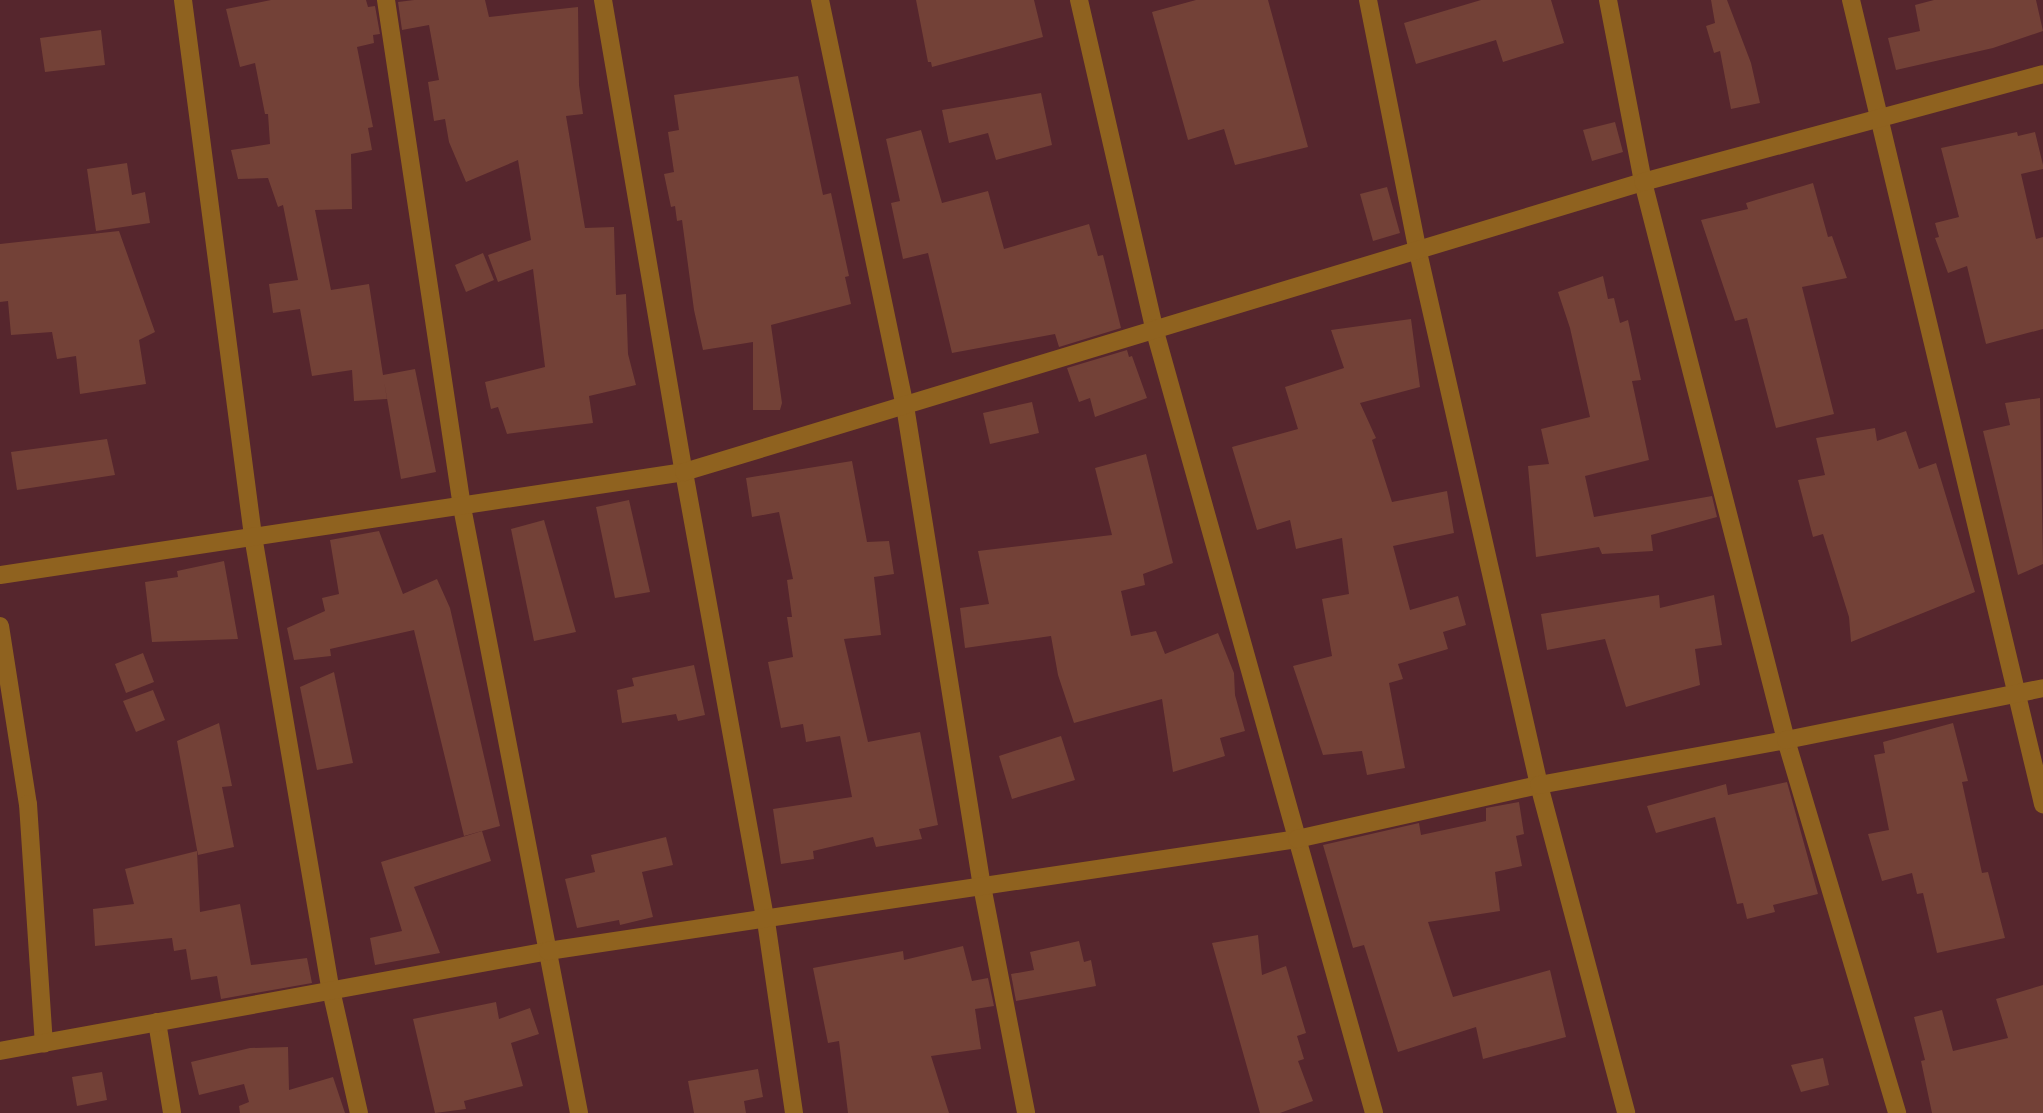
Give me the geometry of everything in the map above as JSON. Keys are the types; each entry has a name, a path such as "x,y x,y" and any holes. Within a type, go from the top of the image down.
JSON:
{"street":[{"path":"183,0 253,536 331,990 359,1113"},
{"path":"386,0 462,508 579,1113"},
{"path":"603,0 684,472 766,920 794,1113"},
{"path":"820,0 905,406 982,886 1026,1113"},
{"path":"1079,0 1154,328 1374,1113"},
{"path":"1368,0 1418,252 1539,785 1626,1113"},
{"path":"1608,0 1643,182 1786,740 1897,1113"},
{"path":"1851,0 2043,804"},
{"path":"0,575 253,536 462,508 684,472 1643,182 2043,74"},
{"path":"0,626 28,804 44,1043"},
{"path":"0,1051 548,951 1297,839 1539,785 1786,740 2043,688"},
{"path":"157,1022 172,1113"}],"building":[{"path":"271,0 366,0 368,7 375,6 380,34 373,35 374,43 357,47 373,127 368,128 372,150 351,154 352,209 315,210 331,290 369,284 383,375 415,369 436,472 401,479 384,381 387,399 354,401 352,370 312,376 300,309 273,313 269,284 298,280 283,205 278,207 268,178 238,179 231,150 270,144 268,114 265,114 255,63 240,67 226,9"},
{"path":"485,0 489,17 578,7 579,85 583,114 566,116 585,228 614,227 616,295 626,294 628,354 636,385 589,396 593,423 507,434 498,407 491,409 485,382 545,367 533,269 498,282 488,255 531,240 518,160 466,182 449,142 445,119 434,121 428,82 439,80 429,25 402,30 398,2"},
{"path":"916,0 1034,0 1043,37 932,67 931,62 928,62"},
{"path":"1196,0 1268,0 1308,147 1235,165 1224,129 1188,140 1152,12"},
{"path":"1481,0 1551,0 1564,43 1503,62 1496,40 1416,64 1404,23"},
{"path":"1711,0 1727,0 1751,63 1760,103 1731,109 1720,51 1714,53 1706,26 1715,23"},
{"path":"1934,0 2036,0 2043,31 1993,48 1896,70 1888,38 1920,31 1915,5"},
{"path":"101,30 105,65 45,72 40,38"},
{"path":"798,76 823,195 831,193 849,276 845,277 851,304 771,325 782,403 780,410 753,410 753,342 703,350 694,310 682,220 677,221 675,206 671,207 664,174 674,172 668,132 679,130 674,95"},
{"path":"1041,93 1052,145 996,160 988,133 949,143 942,110"},
{"path":"1615,122 1623,152 1592,161 1583,130"},
{"path":"921,130 942,203 988,191 1004,249 1089,224 1098,256 1103,255 1121,328 1059,347 1055,334 952,353 928,253 903,259 891,203 900,201 886,139"},
{"path":"2017,132 2018,136 2035,132 2043,165 2043,169 2021,174 2036,239 2043,237 2043,329 1986,344 1967,266 1948,273 1935,238 1939,237 1935,223 1959,217 1941,148"},
{"path":"127,163 132,195 145,192 150,223 96,231 87,169"},
{"path":"1813,183 1828,237 1832,236 1847,278 1802,287 1834,414 1776,428 1747,318 1735,321 1701,220 1748,209 1746,203"},
{"path":"1387,187 1400,233 1373,241 1360,194"},
{"path":"119,231 155,332 139,340 146,384 80,394 76,356 57,359 52,332 11,335 8,301 0,302 0,244"},
{"path":"483,253 494,280 466,292 455,265"},
{"path":"1603,276 1608,299 1614,298 1620,323 1628,320 1641,380 1632,381 1649,460 1585,476 1594,517 1712,496 1717,517 1651,535 1653,551 1602,554 1599,547 1536,557 1528,466 1549,464 1541,429 1590,417 1570,328 1558,292"},
{"path":"1411,319 1420,387 1360,403 1376,438 1372,440 1392,502 1447,491 1454,533 1393,546 1410,610 1458,596 1466,625 1443,632 1448,649 1398,664 1403,679 1389,683 1405,768 1367,775 1362,751 1323,755 1293,666 1332,656 1322,599 1349,594 1342,538 1296,549 1290,520 1257,530 1232,447 1298,429 1285,387 1344,368 1331,330"},
{"path":"1127,350 1129,357 1132,356 1147,398 1095,417 1090,398 1079,402 1067,368"},
{"path":"2040,398 2043,564 2018,575 1983,431 2010,425 2005,403"},
{"path":"1032,402 1039,433 990,444 983,413"},
{"path":"1875,428 1877,441 1906,431 1919,469 1936,463 1975,592 1851,642 1849,617 1823,534 1813,537 1798,480 1825,475 1816,438"},
{"path":"107,439 115,475 17,490 11,452"},
{"path":"1146,454 1173,563 1143,574 1145,585 1121,591 1131,636 1156,631 1165,654 1218,633 1234,673 1235,695 1245,731 1220,738 1225,756 1173,772 1162,699 1074,723 1058,675 1051,636 965,648 960,608 989,604 978,551 1112,535 1095,468"},
{"path":"852,461 867,542 889,541 894,574 874,577 881,635 844,639 868,742 920,732 938,825 919,829 922,839 876,847 873,837 813,851 814,859 781,864 773,809 852,797 840,736 806,742 803,724 781,728 768,662 793,657 787,617 792,617 787,580 793,579 779,512 752,517 746,478"},
{"path":"629,500 650,592 615,598 596,507"},
{"path":"544,520 576,632 534,641 511,529"},
{"path":"379,531 403,594 437,579 450,608 500,826 464,836 414,630 330,649 331,656 294,660 287,628 325,611 322,598 339,594 330,540"},
{"path":"224,561 238,639 152,642 145,582 178,577 177,571"},
{"path":"1659,595 1660,608 1714,595 1722,645 1695,649 1700,685 1626,707 1605,639 1547,650 1541,614"},
{"path":"143,653 154,682 126,693 115,664"},
{"path":"694,665 705,715 678,721 676,714 622,723 617,690 634,686 632,678"},
{"path":"334,672 353,763 317,770 300,687"},
{"path":"153,690 165,720 136,732 123,701"},
{"path":"219,723 232,786 222,787 234,847 198,855 177,741"},
{"path":"1953,723 1968,781 1962,782 1982,873 1988,872 2005,938 1937,953 1923,893 1917,894 1912,873 1882,881 1868,834 1889,830 1874,755 1885,753 1883,742"},
{"path":"1061,736 1075,780 1012,799 999,756"},
{"path":"1787,782 1818,894 1773,905 1775,912 1747,919 1743,903 1737,904 1715,817 1656,833 1647,806 1726,784 1728,795"},
{"path":"1519,802 1524,834 1516,836 1522,866 1495,872 1500,911 1428,922 1453,997 1550,970 1566,1037 1483,1059 1476,1027 1398,1052 1364,945 1353,948 1323,845 1419,823 1421,835 1486,821 1486,808"},
{"path":"482,831 491,861 414,887 440,953 375,965 370,938 402,931 381,862"},
{"path":"666,837 673,865 642,872 653,917 620,925 619,920 577,928 565,879 595,872 591,855"},
{"path":"197,851 200,912 240,904 251,965 307,958 312,983 221,999 217,976 191,980 186,949 174,951 172,938 95,946 93,909 134,904 125,869"},
{"path":"1258,935 1262,975 1286,966 1306,1033 1297,1036 1304,1059 1298,1061 1313,1101 1280,1113 1260,1113 1212,943"},
{"path":"1079,941 1084,962 1091,960 1096,986 1016,1001 1011,974 1034,970 1030,952"},
{"path":"963,946 972,981 988,978 994,1006 975,1009 981,1049 931,1056 949,1113 848,1113 839,1041 828,1043 813,968 903,951 904,960"},
{"path":"2043,985 2043,1113 1932,1113 1921,1061 1925,1060 1914,1017 1942,1010 1953,1051 2008,1038 1996,999"},
{"path":"496,1002 499,1019 530,1008 539,1034 511,1043 523,1086 464,1101 466,1109 435,1113 413,1019"},
{"path":"288,1047 289,1090 333,1077 345,1113 240,1113 239,1106 249,1102 244,1084 199,1095 191,1062 250,1048"},
{"path":"1823,1058 1829,1085 1801,1092 1791,1065"},
{"path":"758,1069 763,1097 744,1101 746,1113 694,1113 688,1081"},
{"path":"102,1072 107,1100 77,1106 72,1077"}]}
